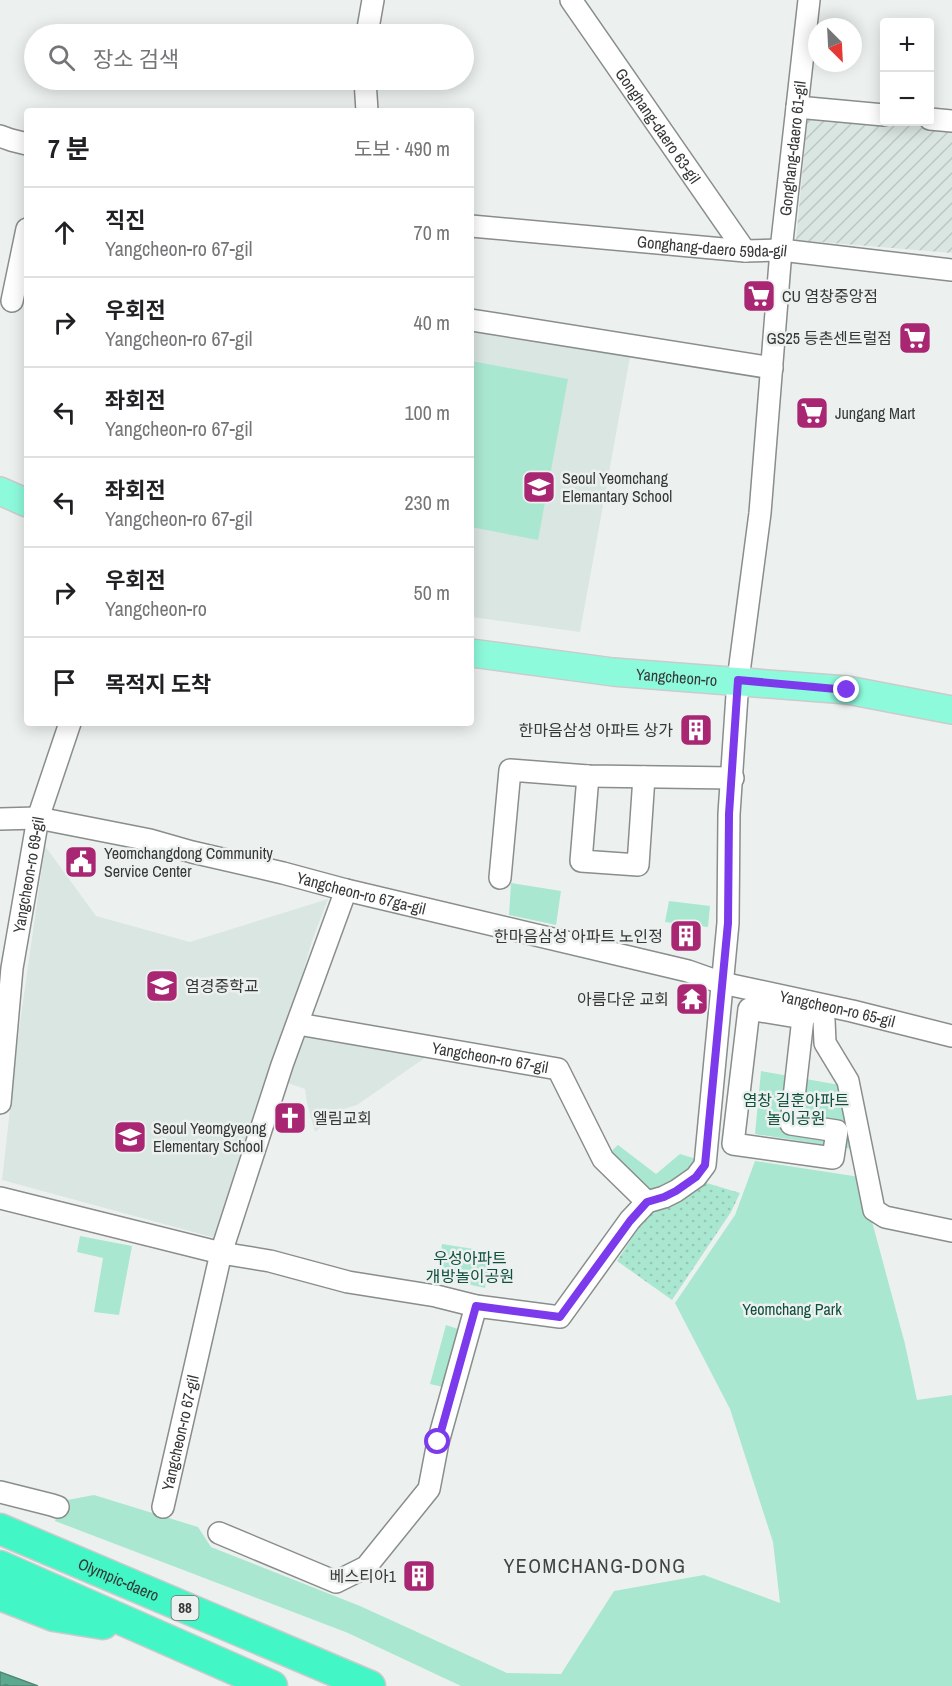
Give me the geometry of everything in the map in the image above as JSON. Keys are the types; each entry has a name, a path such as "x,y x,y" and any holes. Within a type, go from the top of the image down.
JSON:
{"highway":[{"name":"Olympic-daero","path":"0,1529 370,1686"},
{"name":"88","path":"0,1566 272,1686"},
{"path":"0,1595 54,1616 146,1632"}],"main road":[{"path":"0,491 24,503"},
{"name":"Yangcheon-ro","path":"474,653 613,672 847,690 952,710"}],"street":[{"path":"369,24 373,0"},
{"name":"Gonghang-daero 63-gil","path":"571,0 745,250"},
{"name":"Gonghang-daero 61-gil","path":"738,680 760,513 781,250 809,0"},
{"path":"366,90 367,108"},
{"path":"797,107 880,115"},
{"path":"934,119 952,121"},
{"path":"0,136 24,143"},
{"name":"Gonghang-daero 59da-gil","path":"474,226 745,250 781,250 952,270"},
{"path":"13,301 24,244"},
{"path":"474,320 772,368"},
{"path":"0,1198 221,1253 270,1261 348,1282 436,1296 476,1306 560,1317 630,1221 647,1202 676,1191 696,1177 705,1165 728,923 729,814 738,680"},
{"name":"Yangcheon-ro 69-gil","path":"0,1103 12,968 38,818 69,726"},
{"path":"500,878 510,770 588,776 733,778"},
{"path":"588,776 581,861 638,865 644,777"},
{"name":"Yangcheon-ro 67ga-gil","path":"0,819 38,818 150,840 346,890 688,971 722,983"},
{"name":"Yangcheon-ro 67-gil","path":"163,1507 221,1253 282,1065 346,890"},
{"name":"Yangcheon-ro 65-gil","path":"722,983 809,1008 952,1036"},
{"path":"809,1008 804,1063 790,1124 837,1131 832,1158 733,1144 749,1009 809,1008 824,1020 825,1043 848,1081 874,1210 885,1218 952,1231"},
{"name":"Yangcheon-ro 67-gil","path":"298,1024 558,1069 603,1160 647,1202"},
{"path":"219,1533 336,1582 366,1567 429,1489 438,1442 476,1306"},
{"path":"0,1492 58,1507"}],"shaded area":[{"path":"808,112 880,121 880,126 952,126 952,253 796,240"},
{"name":"Seoul Yeomchang Elemantary School","path":"474,331 630,357 580,632 474,617"},
{"path":"45,846 96,916 190,942 328,899 312,941 268,1094 219,1239 2,1180 19,1030"},
{"path":"309,1029 432,1053 357,1105 341,1110 315,1132 305,1089 282,1081 295,1041"}],"green space":[{"path":"474,362 568,379 538,540 474,528"},
{"path":"511,883 561,891 556,925 509,915"},
{"path":"669,901 710,906 708,927 665,922"},
{"name":"염창 길훈아파트 놀이공원","path":"761,1071 840,1085 853,1149 755,1134"},
{"path":"618,1145 656,1174 680,1154 703,1161 694,1173 650,1193 603,1159"},
{"name":"Yeomchang Park","path":"755,1161 860,1177 905,1344 917,1400 952,1395 952,1686 461,1686 348,1633 55,1521 62,1501 94,1495 198,1527 211,1547 360,1606 507,1673 561,1674 614,1591 704,1575 780,1603 773,1542 730,1409 675,1303 735,1215"},
{"path":"700,1181 740,1193 731,1212 672,1300 617,1261 652,1207"},
{"path":"80,1236 132,1246 119,1315 94,1312 103,1258 77,1252"},
{"name":"우성아파트 개방놀이공원","path":"442,1244 492,1252 485,1288 453,1281 440,1262"},
{"path":"446,1325 467,1332 452,1389 430,1384"}],"water":[{"path":"0,1672 38,1686 0,1686"}],"place":[{"name":"CU 염창중앙점","path":"759,296"},
{"name":"GS25 등촌센트럴점","path":"915,338"},
{"name":"Jungang Mart","path":"812,413"},
{"name":"Seoul Yeomchang Elemantary School","path":"539,487"},
{"name":"한마음삼성 아파트 상가","path":"696,730"},
{"name":"Yeomchangdong Community Service Center","path":"81,862"},
{"name":"한마음삼성 아파트 노인정","path":"686,936"},
{"name":"염경중학교","path":"162,986"},
{"name":"아름다운 교회","path":"692,999"},
{"name":"엘림교회","path":"290,1118"},
{"name":"Seoul Yeomgyeong Elementary School","path":"130,1137"},
{"name":"베스티아1","path":"419,1576"}],"district":[{"name":"YEOMCHANG-DONG","path":"595,1566"}],"route":[{"path":"438,1442 476,1306 560,1317 630,1221 647,1202 676,1191 696,1177 705,1165 728,923 729,814 738,680 847,690"}]}
